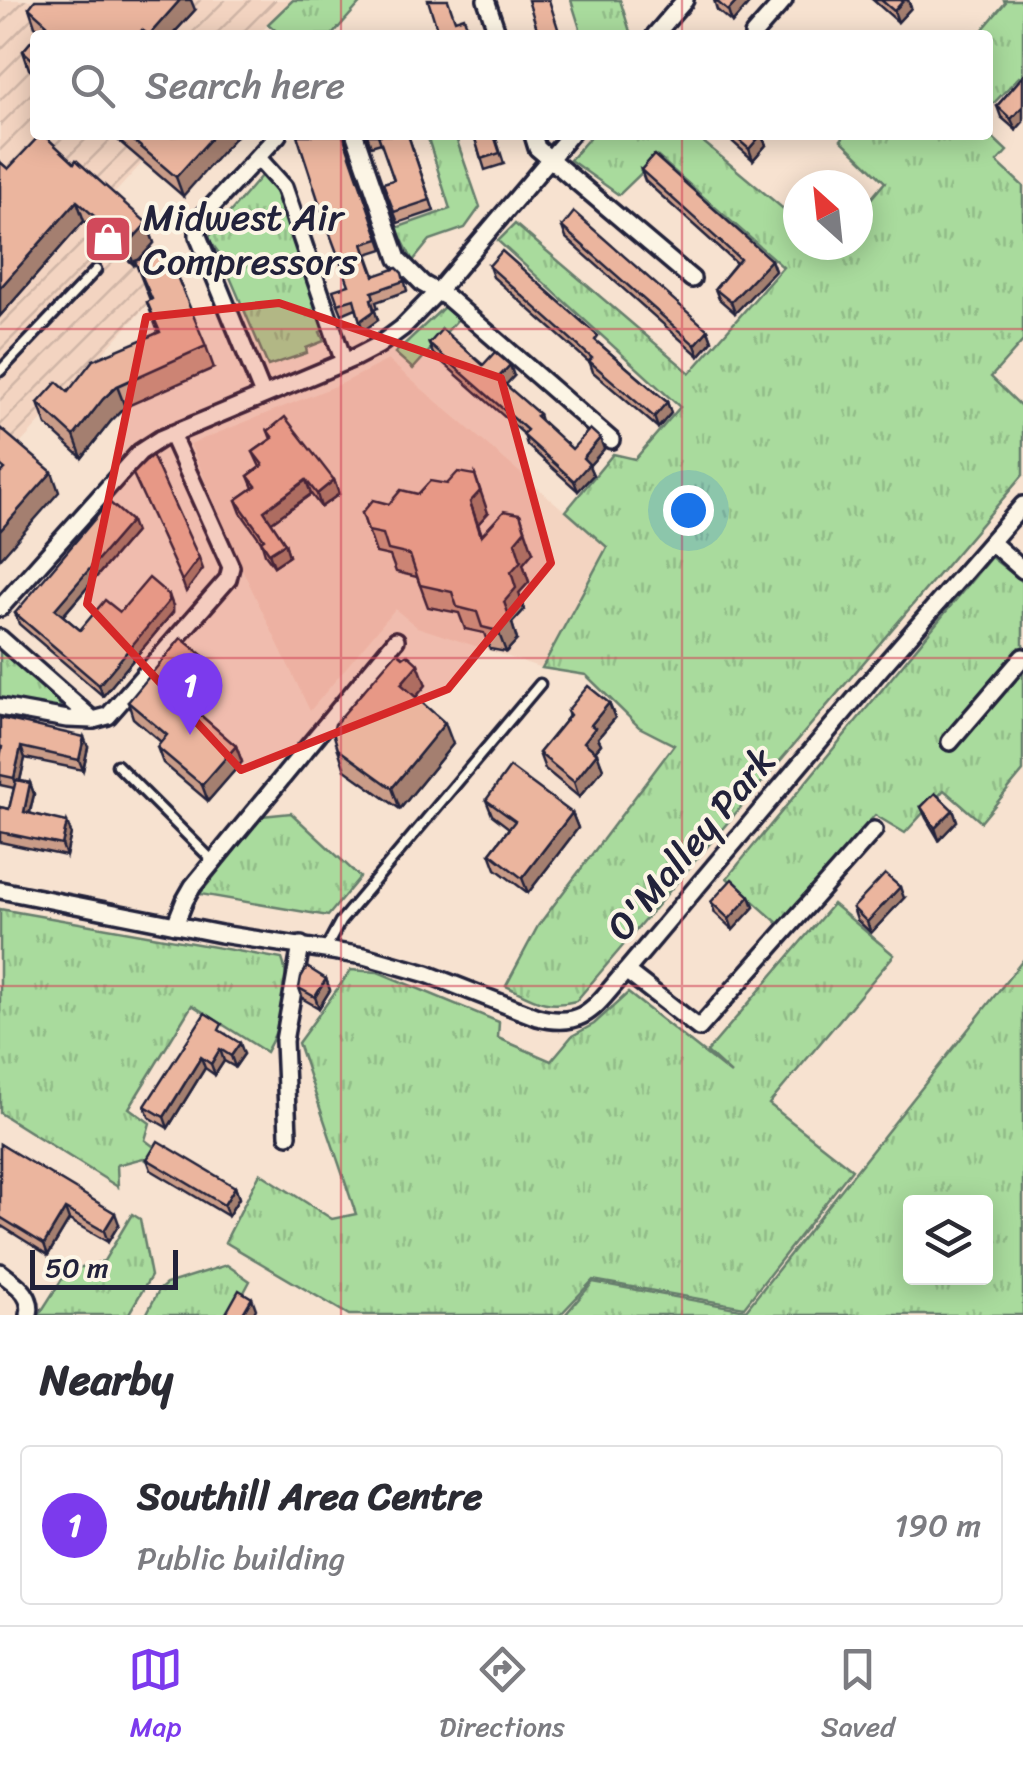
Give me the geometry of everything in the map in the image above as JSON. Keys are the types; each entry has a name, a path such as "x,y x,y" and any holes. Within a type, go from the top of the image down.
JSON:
{"street":[{"path":"486,0 496,30"},
{"path":"659,30 684,0"},
{"path":"757,30 784,0"},
{"path":"264,396 198,236 198,225 274,140"},
{"path":"356,140 398,259 611,440"},
{"path":"535,140 537,148 692,279"},
{"path":"0,608 140,452 160,438 344,362 379,345 402,328 566,140"},
{"path":"258,158 284,187 344,362"},
{"path":"0,707 67,719 108,716 228,579 230,568 171,434"},
{"name":"O'Malley Park","path":"0,890 175,925 364,956 426,974 552,1021 567,1022 589,1012 626,971 1023,505"},
{"path":"991,542 1023,570"},
{"path":"0,638 93,720"},
{"path":"175,925 188,893 396,640"},
{"path":"950,742 1023,656"},
{"path":"626,971 699,1028 874,830"},
{"path":"288,1135 284,1041 302,945"},
{"path":"0,1272 23,1290 30,1301 29,1315"}],"lane":[{"path":"0,371 96,270"},
{"path":"326,948 340,922 540,684"},
{"path":"117,764 214,862"}],"highlighted area":[{"path":"279,303 501,378 551,563 448,689 241,770 87,604 146,317"}],"shaded area":[{"path":"0,0 293,0 263,30 30,30 30,140 163,140 107,202 177,272 0,466"},
{"path":"388,360 607,547 542,668 417,627 395,609 310,711 244,573 190,444 343,383"}],"green space":[{"path":"293,0 363,0 336,30 275,30 268,24"},
{"path":"571,0 620,0 629,30 580,30"},
{"path":"1004,0 1023,0 1023,79 1019,77 993,104 993,30 982,30"},
{"path":"993,138 1007,151 997,162 1023,186 1023,341 991,377 1023,408 1023,475 576,1001 547,1003 532,999 506,986 538,926 674,745 639,727 586,675 542,668 607,547 566,511 613,454 635,459 680,407 498,241 515,224 690,373 783,267 658,157 619,195 570,160 588,140 701,140 783,208 783,260 873,260 873,196 885,182 841,140"},
{"path":"429,140 457,140 480,207 465,228 430,240 413,261 396,228 450,209"},
{"path":"261,176 278,197 324,330 320,332 324,341 306,348 307,353 268,366 221,256 208,238"},
{"path":"444,307 458,319 413,369 395,353"},
{"path":"991,557 1023,582 1023,771 981,822 944,790 905,833 875,815 780,925 727,878"},
{"path":"0,647 57,697 57,710 0,701"},
{"path":"291,813 360,877 328,916 200,894 262,816"},
{"path":"833,904 894,955 769,1104 852,1169 744,1307 593,1280 560,1315 349,1315 225,1242 260,1173 332,1219 356,1214 298,1043 351,970 378,972 499,1022 498,1038 551,1061 572,1036 594,1024 628,993 731,1074 707,1052"},
{"path":"0,909 282,959 285,994 280,1019 266,1052 192,1005 129,1108 150,1123 145,1140 157,1149 149,1162 143,1158 117,1165 118,1187 0,1113"},
{"path":"1023,960 1023,1315 565,1315 593,1282 746,1310"},
{"path":"132,1214 140,1219 151,1276 128,1315 39,1315 67,1271 104,1261"},
{"path":"227,1265 250,1281 232,1315 146,1315 166,1284"}],"building":[{"path":"35,0 180,0 153,30 42,30 47,24 29,8"},
{"path":"428,0 448,0 455,20 464,17 468,30 437,30"},
{"path":"528,0 549,0 558,30 537,30"},
{"path":"715,0 738,0 728,11"},
{"path":"881,0 904,0 894,11"},
{"path":"1023,76 1023,106 1011,119 997,106"},
{"path":"35,140 49,140 147,223 127,245 77,201 0,288 0,162 8,169"},
{"path":"133,140 209,140 176,177"},
{"path":"299,140 345,140 379,239 363,244 374,276 397,268 402,273 404,281 372,292 374,311 360,321 354,299 338,304 333,290 349,285"},
{"path":"380,140 410,140 430,200 394,212 383,183 394,180"},
{"path":"475,140 496,140 500,153 481,159"},
{"path":"739,140 757,140 749,149"},
{"path":"654,155 771,260 731,302 715,289 740,259 641,170"},
{"path":"574,212 708,330 695,345 562,227"},
{"path":"166,250 206,346 117,386 74,436 38,403 57,382 68,392 93,360 160,332 147,302 152,299 135,261"},
{"path":"502,251 667,402 654,417 489,266"},
{"path":"442,329 483,365 495,352 510,365 498,378 572,449 590,429 600,438 583,458 589,464 574,481 523,435 527,430 429,344"},
{"path":"285,417 334,480 317,494 306,480 264,511 285,543 269,553 261,541 264,539 236,500 256,486 248,476 263,465 253,452 273,438 268,431"},
{"path":"0,428 52,472 0,531 0,474 5,469 0,465"},
{"path":"152,455 199,558 182,581 133,474"},
{"path":"458,472 475,475 480,491 470,502 481,536 504,511 520,514 525,530 515,542 521,561 511,572 516,588 504,602 510,618 498,631 482,627 477,612 457,607 452,592 420,585 410,555 388,550 383,534 368,531 362,513 373,500 389,504 401,490 418,494 430,481 447,484"},
{"path":"109,502 131,521 55,609 80,630 105,600 120,612 149,578 169,595 169,601 99,685 15,613"},
{"path":"181,638 212,663 182,699 236,746 202,785 157,747 167,735 128,702"},
{"path":"397,652 403,657 407,654 418,664 401,684 445,723 392,788 338,749 333,732 335,724"},
{"path":"588,686 609,703 591,725 595,728 584,742 597,753 574,782 539,753"},
{"path":"0,718 84,737 79,760 21,747 14,778 0,775"},
{"path":"510,767 572,813 522,878 490,853 515,821 486,800"},
{"path":"16,780 30,783 24,812 67,822 62,845 0,832 0,807 9,809"},
{"path":"935,793 953,810 935,828 921,807"},
{"path":"885,874 900,887 867,922 853,908"},
{"path":"732,879 750,896 729,919 711,902"},
{"path":"307,967 326,979 315,997 299,988"},
{"path":"205,1013 222,1024 219,1030 240,1043 231,1056 220,1049 211,1064 201,1057 164,1117 145,1106"},
{"path":"158,1141 235,1187 224,1205 147,1159"},
{"path":"0,1144 115,1213 104,1231 65,1209 44,1244 0,1217"},
{"path":"239,1290 252,1298 242,1315 225,1315"}],"place":[{"name":"Midwest Air Compressors","path":"108,239"},
{"name":"Southill Area Centre","path":"190,735"}]}
